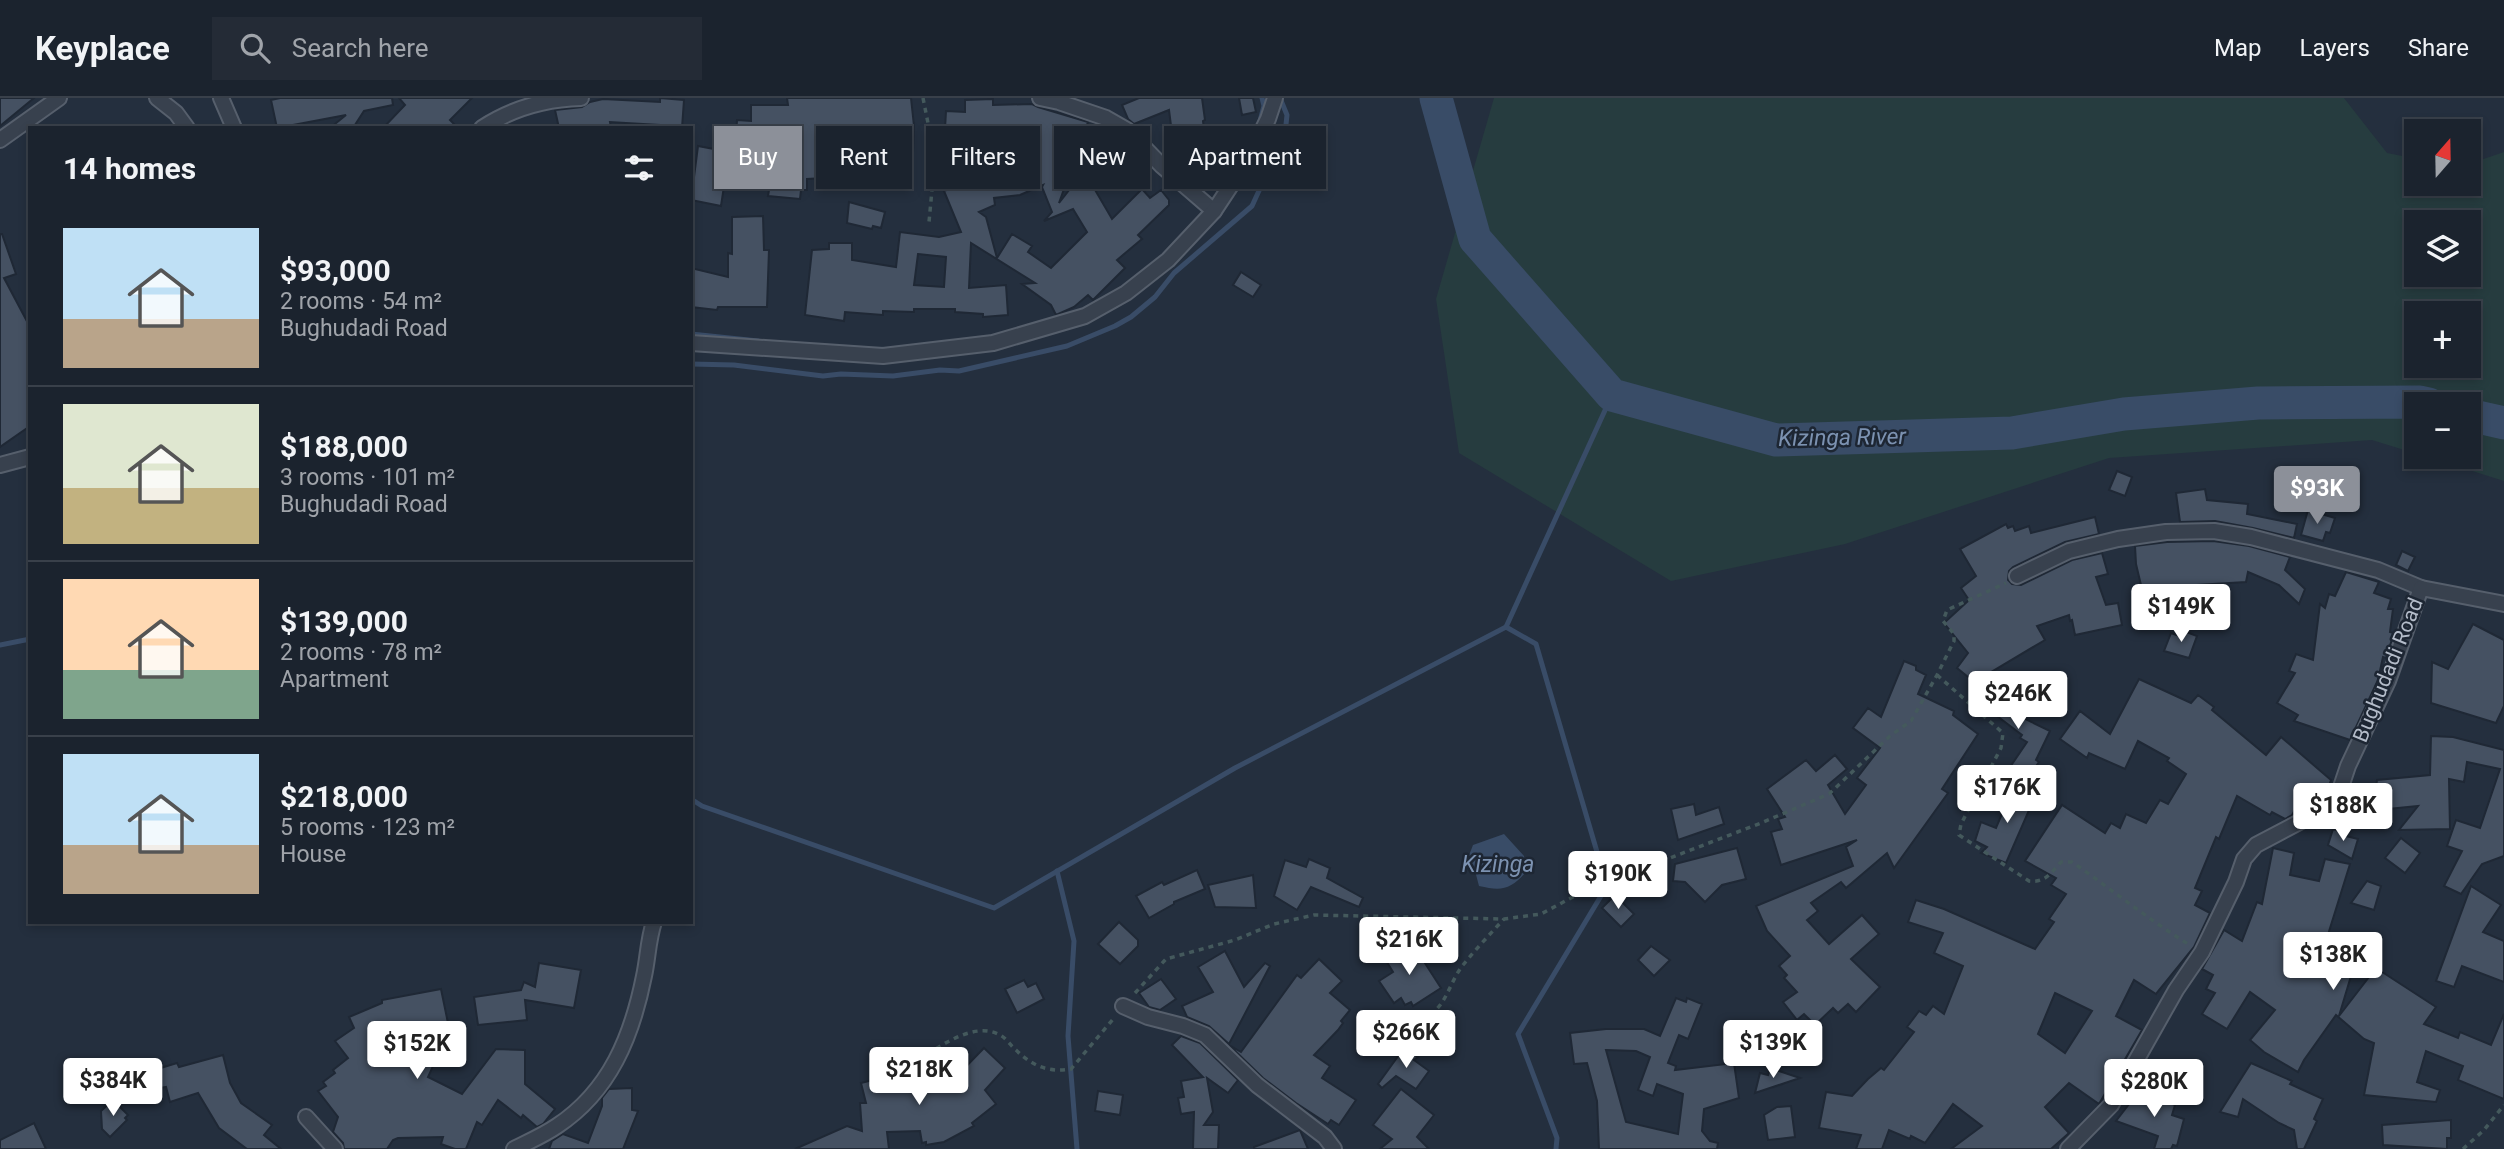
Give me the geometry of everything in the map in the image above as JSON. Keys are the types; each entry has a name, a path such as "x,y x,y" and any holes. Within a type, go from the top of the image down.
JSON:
{"street":[{"path":"0,139 59,98"},
{"path":"157,98 176,113 186,126"},
{"path":"221,98 233,126"},
{"path":"485,126 503,114 538,103 581,98"},
{"path":"1040,98 1106,118 1127,130 1162,166 1214,211"},
{"path":"693,343 883,356 993,343 1086,316 1126,293 1168,260 1214,211 1247,161 1268,119 1275,98"},
{"path":"0,465 28,458"},
{"path":"2017,576 2070,551 2118,539 2166,532 2214,531 2251,537 2378,570 2421,588"},
{"name":"Bughudadi Road","path":"2068,1149 2111,1105 2176,990 2202,952 2236,882 2244,859 2256,845 2328,807 2338,796 2348,766 2388,681 2421,588 2504,604"},
{"path":"514,1149 565,1121 581,1108 605,1079 625,1046 645,974 649,936 653,924"},
{"path":"1122,1006 1147,1017 1205,1035 1257,1085 1325,1137 1334,1149"},
{"path":"306,1117 335,1149"}],"path":[{"path":"923,98 935,158 929,222"},
{"path":"928,1054 951,1039 980,1031 999,1034 1035,1066 1058,1071 1071,1069 1122,1006 1166,959 1235,940 1274,924 1314,915 1504,919 1541,914 1584,891 1829,794 1890,736 1911,720 1954,641 1954,634 1943,621 1947,610 1999,588 2017,576"},
{"path":"1937,675 2003,733 2001,748 1961,824 1959,835 2029,881 2046,879 2062,862 2072,862 2126,899 2147,919 2202,952"},
{"path":"1421,1019 1434,1015 1464,964 1504,919"},
{"path":"2463,1149 2484,1130 2504,1105"}],"green space":[{"path":"1494,98 2344,98 2387,153 2404,156 2404,196 2482,196 2482,160 2504,152 2504,481 2466,469 2481,469 2481,392 2404,392 2404,450 2372,440 2109,458 1845,544 1671,581 1459,453 1436,299"}],"water":[{"name":"Kizinga","path":"1504,834 1524,856 1525,873 1505,888 1479,886 1474,867 1468,858 1473,845"}],"building":[{"path":"0,98 34,98 0,126"},
{"path":"392,98 393,105 364,111 354,126 332,126 346,115 277,126 271,100"},
{"path":"399,98 472,98 450,120 456,126 385,126 405,105"},
{"path":"660,98 684,100 682,126 610,122 611,126 559,126 555,110 582,107 603,99 660,102"},
{"path":"787,98 911,98 913,153 912,126 816,126 816,178 807,179 807,190 801,190 800,199 768,196 769,190 761,189 802,189 802,126 737,126 737,120 751,121 751,105 788,105"},
{"path":"1139,98 1202,98 1205,120 1204,126 1171,126 1169,110 1134,124 1128,119 1122,105"},
{"path":"1239,98 1253,98 1256,112 1242,115"},
{"path":"993,99 993,105 1032,104 1088,122 1087,126 1054,126 1054,189 1064,189 1059,203 1070,189 1094,189 1112,219 1142,189 1150,198 1161,190 1169,200 1169,205 1138,235 1142,239 1117,260 1125,268 1093,300 1088,295 1074,307 1056,315 1051,305 1022,284 1035,283 971,243 969,288 1006,285 1008,315 983,317 983,314 955,312 955,309 914,309 914,312 883,311 883,315 845,312 844,321 805,315 812,250 829,249 829,243 852,243 852,260 896,267 900,232 939,237 961,232 944,191 949,189 1034,189 1020,195 994,198 995,205 979,212 986,217 997,258 1012,234 1032,246 1028,252 1051,268 1087,232 1073,209 1044,221 1052,212 1043,185 1040,186 1040,126 945,126 946,111 965,112 965,100","holes":["918,254 946,257 944,287 914,285"]},
{"path":"698,146 714,149 714,189 724,189 721,206 693,200"},
{"path":"849,202 885,212 881,228 873,226 872,229 847,223"},
{"path":"763,216 764,250 769,250 767,307 718,307 717,310 693,307 693,268 728,277 728,253 732,254 732,217"},
{"path":"2,234 16,274 4,278 28,323 28,427 0,447"},
{"path":"1241,272 1261,285 1253,297 1233,285"},
{"path":"2117,471 2132,477 2125,496 2109,490"},
{"path":"2205,489 2207,500 2248,504 2247,514 2297,524 2294,538 2215,521 2180,522 2176,493"},
{"path":"2308,510 2335,518 2330,533 2326,532 2323,541 2301,535"},
{"path":"2095,517 2099,534 2065,542 2013,567 2009,571 2008,580 2012,584 2021,585 2072,560 2102,553 2108,574 2096,577 2106,605 2118,603 2122,625 2075,635 2069,615 2037,626 2045,640 1981,678 1977,675 1973,681 1957,668 1968,653 1944,623 1969,600 1961,588 1976,576 1960,549 2006,524 2008,528 2013,526 2015,531 2029,526 2031,533"},
{"path":"2213,541 2249,546 2290,557 2285,570 2305,589 2299,604 2279,585 2248,572 2246,582 2181,586 2183,593 2145,602 2136,564 2135,546"},
{"path":"2402,551 2415,557 2408,571 2396,565"},
{"path":"2346,572 2379,582 2374,593 2391,599 2388,609 2393,609 2390,632 2394,633 2386,658 2383,657 2378,680 2350,740 2294,721 2298,715 2277,703 2295,673 2289,671 2296,654 2313,660 2320,604 2325,608 2329,594 2335,596"},
{"path":"2473,624 2504,640 2504,706 2496,723 2431,703 2432,662 2448,669"},
{"path":"2181,630 2197,636 2189,658 2164,651 2171,633 2179,636"},
{"path":"1904,661 1916,666 1916,670 1926,675 1918,694 1954,711 1953,715 1978,734 1942,789 1948,793 1894,868 1887,853 1846,888 1841,882 1811,903 1818,911 1807,920 1829,944 1862,915 1879,934 1851,959 1880,987 1856,1012 1848,1004 1838,1013 1833,1008 1815,1025 1804,1014 1797,1020 1783,1002 1797,992 1784,978 1787,975 1779,966 1790,956 1767,931 1756,906 1853,866 1846,847 1857,840 1781,865 1771,832 1782,829 1778,819 1785,817 1767,789 1806,760 1816,771 1835,755 1847,769 1828,785 1845,814 1866,785 1857,778 1880,748 1853,728 1868,708 1881,717"},
{"path":"2139,679 2191,703 2198,695 2266,755 2281,737 2331,780 2327,792 2309,786 2292,815 2285,819 2272,812 2270,815 2237,796 2195,888 2202,891 2195,905 2210,913 2194,947 2156,994 2134,980 2116,1016 2142,1030 2099,1104 2069,1083 2045,1107 2069,1133 2051,1149 1951,1149 1982,1126 1953,1104 1925,1143 1889,1130 1882,1149 1856,1149 1861,1135 1819,1128 1826,1092 1852,1096 1881,1068 1884,1070 1914,1032 1907,1027 1919,1011 1926,1015 1933,1006 1944,1014 1963,966 1934,953 1943,933 1908,922 1916,900 1944,909 2035,949 2054,922 2049,919 2066,894 2051,885 2056,878 2025,861 2062,805 2105,833 2111,823 2120,828 2126,814 2146,823 2160,800 2168,804 2186,774 2167,761 2169,758 2138,741 2125,769 2089,753 2087,758 2060,739 2080,711 2110,734","holes":["2055,993 2092,1011 2065,1053 2038,1034"]},
{"path":"2006,686 2026,701 2017,715 2050,731 2036,760 2039,762 2023,785 2006,773 2027,742 2020,738 2022,735 1972,697 1975,692 1995,701"},
{"path":"2431,736 2453,737 2504,750 2504,856 2482,864 2461,894 2444,886 2462,851 2447,846 2456,820 2480,828 2500,769 2467,762 2464,782 2449,779 2450,829 2399,830 2418,806 2368,811 2366,795 2375,794 2377,780 2430,775"},
{"path":"2015,783 2037,792 2006,863 1981,853 1987,847 1975,841 1981,822 1996,828"},
{"path":"1694,804 1696,815 1719,807 1724,824 1678,840 1671,809"},
{"path":"2333,829 2358,839 2352,859 2328,845"},
{"path":"2401,838 2420,853 2405,873 2385,858"},
{"path":"1737,848 1746,879 1722,885 1705,902 1685,882 1673,881 1675,864"},
{"path":"2273,848 2294,853 2290,875 2319,881 2325,859 2350,864 2326,941 2350,949 2348,954 2357,956 2339,1016 2376,968 2436,1007 2424,1024 2458,1038 2460,1032 2491,1045 2504,1014 2504,1099 2458,1080 2463,1066 2426,1051 2417,1082 2440,1090 2436,1102 2364,1095 2374,1043 2364,1039 2336,1015 2298,1072 2264,1052 2250,1040 2275,1010 2250,992 2227,1029 2202,1014 2215,993 2206,989 2213,975 2202,969 2224,930 2242,941 2257,902 2262,904"},
{"path":"1309,859 1330,868 1327,878 1363,898 1359,907 1311,887 1297,910 1274,896 1285,860 1306,867"},
{"path":"1197,870 1205,889 1174,902 1149,918 1136,896 1162,882 1164,885"},
{"path":"1253,875 1256,908 1215,907 1208,885"},
{"path":"2367,881 2381,886 2374,910 2351,903"},
{"path":"2471,886 2501,905 2483,932 2504,941 2504,982 2462,966 2454,987 2436,981"},
{"path":"1615,895 1634,914 1621,927 1602,908"},
{"path":"1119,922 1138,940 1138,946 1120,964 1098,944"},
{"path":"1412,943 1441,988 1413,1006 1411,1002 1405,1005 1401,998 1394,1003 1379,981 1393,972 1385,959"},
{"path":"1651,946 1670,960 1654,976 1638,960"},
{"path":"1225,951 1244,987 1265,963 1270,966 1229,1044 1209,1026 1187,1017 1182,1006 1213,992 1198,967"},
{"path":"1319,959 1342,981 1330,993 1350,1010 1338,1030 1314,1055 1330,1066 1322,1078 1356,1100 1339,1125 1331,1120 1328,1124 1296,1103 1263,1078 1229,1045 1241,1052 1297,975 1301,978"},
{"path":"539,963 581,970 574,1008 525,1000 527,1020 478,1025 474,997 521,990 524,982 535,987"},
{"path":"1161,979 1176,999 1160,1010 1149,1007 1139,993"},
{"path":"1024,980 1028,987 1036,983 1044,999 1017,1013 1005,989"},
{"path":"441,989 449,1028 413,1032 414,1049 441,1049 428,1077 462,1094 496,1049 525,1050 525,1084 555,1109 543,1124 537,1127 498,1100 482,1125 477,1122 466,1149 455,1149 441,1144 443,1137 398,1138 393,1140 387,1149 344,1149 343,1143 333,1132 338,1117 318,1091 326,1086 323,1082 335,1073 333,1070 348,1058 335,1041 354,1028 349,1017 382,1003 382,1000"},
{"path":"1676,998 1686,1002 1687,998 1702,1004 1688,1039 1679,1035 1668,1063 1676,1066 1675,1070 1734,1063 1739,1098 1704,1109 1702,1131 1710,1141 1718,1143 1717,1149 1599,1149 1597,1101 1587,1063 1574,1064 1570,1033 1644,1029 1660,1036","holes":["1606,1050 1636,1051 1650,1057 1638,1090 1653,1096 1657,1084 1683,1094 1678,1134 1626,1122"]},
{"path":"1181,1036 1200,1043 1238,1080 1228,1093 1207,1078 1213,1112 1204,1125 1219,1125 1218,1149 1193,1149 1194,1112 1181,1114 1178,1098 1184,1097 1181,1081 1203,1077 1172,1045"},
{"path":"984,1048 1005,1068 985,1090 996,1104 972,1123 974,1126 944,1142 926,1145 926,1142 922,1143 920,1131 887,1132 889,1149 795,1149 847,1126 862,1131 860,1103 866,1103 861,1083 911,1070 910,1075 938,1079 946,1069 956,1077"},
{"path":"1404,1048 1418,1057 1414,1060 1429,1071 1416,1089 1396,1076 1382,1088 1378,1084"},
{"path":"223,1055 230,1083 241,1103 272,1125 264,1135 281,1149 247,1149 219,1128 198,1093 170,1102 166,1087 160,1088 154,1070 177,1063 179,1067"},
{"path":"2251,1063 2292,1081 2290,1084 2323,1099 2314,1119 2317,1121 2304,1149 2297,1149 2294,1130 2243,1099 2238,1117 2220,1112"},
{"path":"1770,1068 1800,1078 1755,1093 1760,1073 1768,1075"},
{"path":"632,1088 632,1110 638,1111 623,1149 549,1149 552,1141 563,1134 588,1143 602,1106 602,1098 609,1089"},
{"path":"1401,1089 1434,1115 1417,1137 1429,1149 1380,1149 1392,1139 1373,1125"},
{"path":"2140,1090 2175,1105 2172,1115 2184,1119 2177,1146 2173,1145 2171,1149 2154,1149 2158,1136 2116,1121"},
{"path":"1098,1091 1123,1095 1120,1115 1095,1111"},
{"path":"113,1100 128,1115 125,1118 127,1120 110,1137 102,1129 101,1111"},
{"path":"1791,1106 1795,1137 1768,1140 1764,1115 1777,1107"},
{"path":"2451,1120 2451,1138 2447,1138 2447,1149 2383,1145 2382,1125"},
{"path":"34,1123 46,1149 0,1149 0,1140"},
{"path":"1300,1130 1308,1149 1254,1149 1254,1147"}],"waterway":[{"path":"1260,121 1264,106 1262,98"},
{"path":"693,364 734,365 823,376 893,376 940,370 959,371 1067,346 1115,326 1131,317 1155,297 1174,273 1252,206 1285,134 1287,115 1280,98"},
{"name":"Kizinga River","path":"1436,98 1475,239 1612,395 1776,440 2012,433 2124,414 2258,403 2404,402"},
{"path":"693,334 758,341"},
{"path":"693,800 702,806 994,908 1235,768 1506,627 1612,395"},
{"name":"Kizinga River","path":"2481,418 2504,423"},
{"path":"1506,627 1536,644 1607,886 1518,1034 1557,1138 1556,1149"},
{"path":"0,645 28,639"},
{"path":"1057,871 1074,941 1068,1036 1077,1149"}]}
